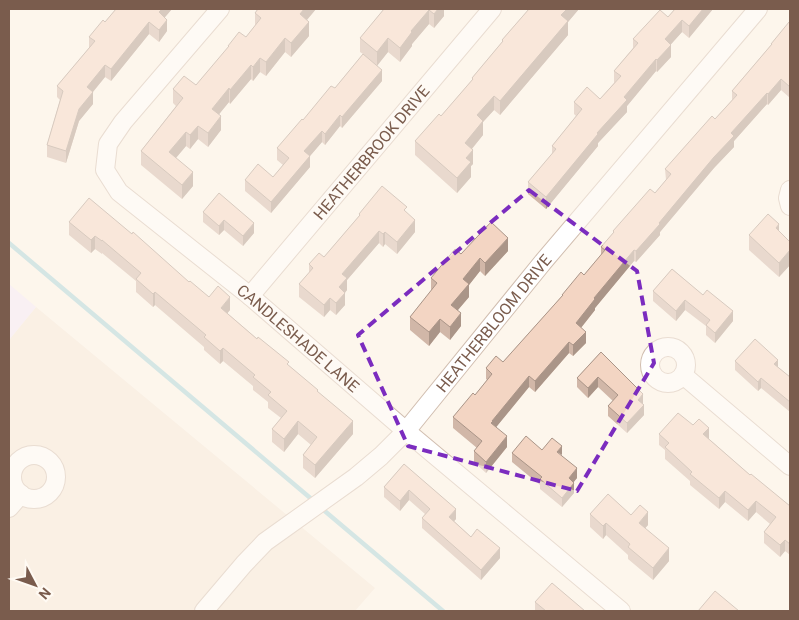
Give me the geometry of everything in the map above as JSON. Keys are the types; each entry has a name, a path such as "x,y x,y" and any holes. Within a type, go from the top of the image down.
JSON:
{"street":[{"name":"CANDLESHADE LANE","path":"220,9 123,122 108,144 105,170 119,192 250,296 406,432 621,611"},
{"name":"HEATHERBROOK DRIVE","path":"250,296 492,9"},
{"name":"HEATHERBLOOM DRIVE","path":"204,611 265,542 382,456 406,432 543,262 758,9"},
{"path":"790,190 788,198 790,206"},
{"path":"682,375 790,466"},
{"path":"9,508 21,494"}],"highlighted area":[{"path":"529,190 637,271 654,363 577,491 408,446 358,335"}],"shaded area":[{"path":"9,284 36,307 9,340"},
{"path":"36,307 375,588 355,611 9,611 9,340"}],"building":[{"path":"116,9 162,9 159,12 167,20 159,30 149,22 111,69 105,65 87,87 93,92 79,109 66,151 47,145 63,91 57,86 95,41 89,37 103,20 105,22"},
{"path":"258,9 304,9 300,14 309,22 291,43 285,38 266,62 260,58 253,67 251,65 230,90 229,88 212,109 221,116 208,133 198,126 190,135 186,132 169,152 193,172 182,185 141,151 183,98 173,89 184,76 196,85 239,32 246,37 261,18 255,13"},
{"path":"384,9 438,9 434,14 429,10 411,31 400,48 388,38 377,52 360,38"},
{"path":"529,9 567,9 561,15 568,21 500,101 494,96 477,115 483,121 465,143 473,150 466,158 471,162 457,178 415,141 439,114 441,116 473,79 502,40"},
{"path":"675,9 703,9 689,26 682,20 665,39 671,45 656,59 624,97 627,100 597,133 546,197 528,182 556,149 552,146 582,109 574,102 587,87 600,99 621,76 614,71 638,43 633,39 660,10 668,17"},
{"path":"789,22 790,87 781,79 731,133 734,136 714,157 660,224 636,251 634,250 594,298 576,323 586,332 573,345 569,342 535,381 529,376 492,421 491,423 507,436 486,462 474,451 482,441 453,417 473,393 475,395 492,374 486,368 496,356 503,362 581,272 584,275 605,250 601,247 613,231 650,189 655,193 671,174 665,169 712,116 715,119 737,95 732,91"},
{"path":"363,54 382,70 342,117 340,115 325,134 322,131 304,151 310,156 271,202 245,180 258,164 273,177 289,158 277,148 331,86 335,88"},
{"path":"382,186 407,207 404,210 415,220 397,242 385,232 383,234 379,231 342,274 347,278 339,287 345,293 336,303 330,298 324,305 299,284 313,268 309,264 319,253 324,257"},
{"path":"219,193 254,223 243,236 224,220 219,226 203,212"},
{"path":"89,198 132,234 133,232 189,282 209,297 218,286 230,297 221,308 257,339 258,337 289,362 287,364 353,421 315,465 303,455 317,437 298,421 284,439 272,429 287,411 268,395 271,392 253,377 255,375 223,348 220,351 204,337 206,335 155,292 153,294 136,279 141,273 102,240 95,236 91,240 69,222"},
{"path":"768,214 779,224 776,228 790,242 790,250 779,263 749,235"},
{"path":"491,222 508,238 485,263 480,258 463,279 469,284 451,305 461,313 450,327 440,319 429,332 410,317 437,283 431,278 455,249 461,254"},
{"path":"672,269 703,295 707,290 733,311 715,333 706,325 710,320 685,300 676,311 653,291"},
{"path":"755,339 778,360 774,364 790,377 790,402 761,378 758,382 735,361"},
{"path":"601,352 643,394 638,400 644,405 627,423 608,406 618,395 598,377 588,388 577,378"},
{"path":"678,413 693,425 699,419 709,428 703,434 750,475 790,506 790,544 785,540 780,545 764,532 776,517 756,501 748,510 725,491 719,498 690,474 692,472 665,447 669,443 659,434"},
{"path":"526,436 542,450 552,438 562,446 557,452 577,468 569,478 574,483 562,498 540,479 542,477 512,453"},
{"path":"404,464 456,509 449,517 471,537 477,529 500,548 481,570 422,518 430,509 409,490 400,501 384,487"},
{"path":"608,494 631,515 640,505 648,512 639,523 669,548 653,568 628,547 630,544 606,523 603,526 590,514"},
{"path":"552,583 585,611 546,611 535,602"},
{"path":"715,591 739,611 698,611"}],"waterway":[{"path":"9,243 315,502"},
{"path":"320,507 443,611"}]}
